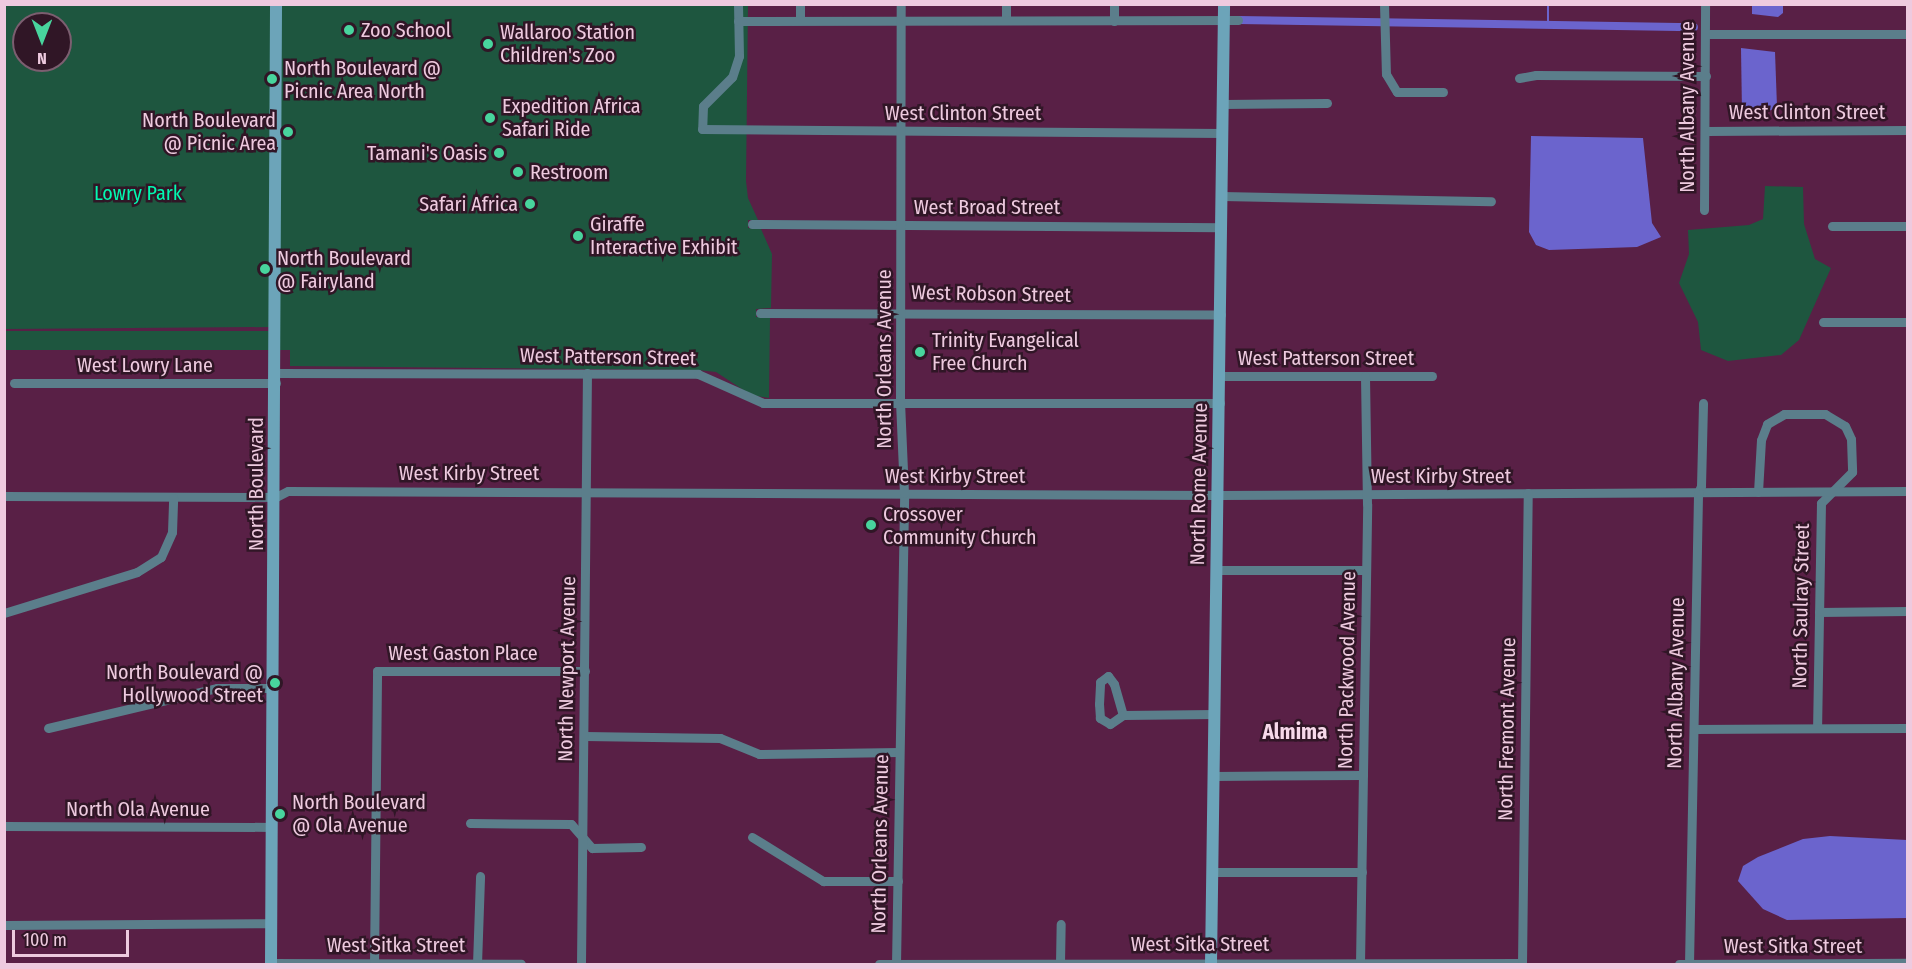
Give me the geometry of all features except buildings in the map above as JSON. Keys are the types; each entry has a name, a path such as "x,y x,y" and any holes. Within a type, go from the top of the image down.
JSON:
{"street":[{"name":"North Boulevard","path":"271,964 276,497 276,4"},
{"path":"738,4 738,21 1238,20"},
{"path":"800,4 800,20"},
{"name":"North Orleans Avenue","path":"896,964 904,493 900,403 901,4"},
{"path":"1006,4 1006,20"},
{"path":"1114,4 1114,21"},
{"name":"North Rome Avenue","path":"1211,963 1224,4"},
{"path":"1384,4 1386,74 1397,92 1443,92"},
{"name":"North Albany Avenue","path":"1704,210 1705,4"},
{"name":"West Clinton Street","path":"738,21 739,56 732,77 703,106 702,129 1223,133"},
{"path":"1706,34 1908,34"},
{"path":"1519,78 1536,75 1706,76"},
{"path":"1223,104 1327,103"},
{"name":"West Clinton Street","path":"1706,131 1908,130"},
{"path":"1222,196 1491,201"},
{"name":"West Broad Street","path":"752,224 1221,226"},
{"path":"1832,226 1908,226"},
{"name":"West Robson Street","path":"760,313 902,311 1221,315"},
{"path":"1823,322 1908,322"},
{"name":"West Patterson Street","path":"276,378 587,374 704,375 751,401 763,403 1220,403"},
{"name":"North Newport Avenue","path":"582,964 587,374"},
{"name":"West Patterson Street","path":"1220,376 1432,376"},
{"name":"North Packwood Avenue","path":"1360,963 1367,495 1365,376"},
{"name":"West Lowry Lane","path":"14,382 276,378"},
{"name":"North Albany Avenue","path":"1689,964 1698,493 1701,486 1703,403"},
{"path":"1758,492 1761,440 1767,424 1784,414 1825,414 1845,426 1851,439 1852,472 1834,490"},
{"name":"North Saulray Street","path":"1817,728 1821,504 1834,490"},
{"name":"West Kirby Street","path":"4,496 276,497 288,491 1367,495 1908,491"},
{"name":"North Fremont Avenue","path":"1522,964 1528,493"},
{"path":"4,613 137,572 161,557 172,532 173,498"},
{"path":"1217,570 1366,570"},
{"path":"1819,612 1908,611"},
{"name":"West Gaston Place","path":"374,964 377,671 585,671"},
{"path":"1123,715 1113,681 1103,677 1099,687 1100,718 1113,724 1123,715 1215,714"},
{"path":"48,728 218,688 274,688"},
{"path":"1694,729 1908,728"},
{"path":"585,736 720,738 759,754 899,752"},
{"path":"1214,776 1363,775"},
{"path":"470,823 571,824 592,848 641,847"},
{"name":"North Ola Avenue","path":"4,826 272,827"},
{"path":"752,837 823,880 898,881"},
{"path":"1212,872 1362,872"},
{"path":"477,964 480,876"},
{"path":"4,925 271,923"},
{"path":"1060,963 1061,924"},
{"name":"West Sitka Street","path":"1679,964 1908,963"},
{"name":"West Sitka Street","path":"271,964 521,964"},
{"name":"West Sitka Street","path":"879,964 1522,964"}],"green space":[{"name":"Lowry Park","path":"4,5 273,5 272,327 5,329"},
{"path":"280,5 748,5 746,181 748,198 758,220 748,220 748,228 761,229 772,254 771,308 756,309 756,317 770,317 769,398 751,395 716,372 698,370 290,366 290,350 280,350"},
{"path":"1765,186 1803,187 1804,224 1815,259 1831,268 1799,340 1781,355 1728,361 1701,350 1698,322 1679,283 1689,254 1688,230 1749,225 1763,219"},
{"path":"4,331 272,331 272,350 4,350"}],"shaded area":[{"path":"1752,5 1783,5 1783,13 1778,17 1752,14"},
{"path":"1741,48 1775,52 1777,107 1761,115 1742,113"},
{"path":"1531,136 1643,138 1652,223 1661,237 1637,247 1549,250 1536,245 1529,232"},
{"path":"1830,836 1907,840 1907,918 1787,920 1763,909 1738,881 1743,866 1758,857 1803,839"}],"waterway":[{"path":"1548,4 1548,24"},
{"path":"1238,20 1694,27"}],"place":[{"name":"Zoo School","path":"349,30"},
{"name":"Wallaroo Station Children's Zoo","path":"488,44"},
{"name":"North Boulevard @ Picnic Area North","path":"272,79"},
{"name":"Expedition Africa Safari Ride","path":"490,118"},
{"name":"North Boulevard @ Picnic Area","path":"288,132"},
{"name":"Tamani's Oasis","path":"499,153"},
{"name":"Restroom","path":"518,172"},
{"name":"Safari Africa","path":"530,204"},
{"name":"Giraffe Interactive Exhibit","path":"578,236"},
{"name":"North Boulevard @ Fairyland","path":"265,269"},
{"name":"Trinity Evangelical Free Church","path":"920,352"},
{"name":"Crossover Community Church","path":"871,525"},
{"name":"North Boulevard @ Hollywood Street","path":"275,683"},
{"name":"North Boulevard @ Ola Avenue","path":"280,814"}],"district":[{"name":"Almima","path":"1295,732"}]}
